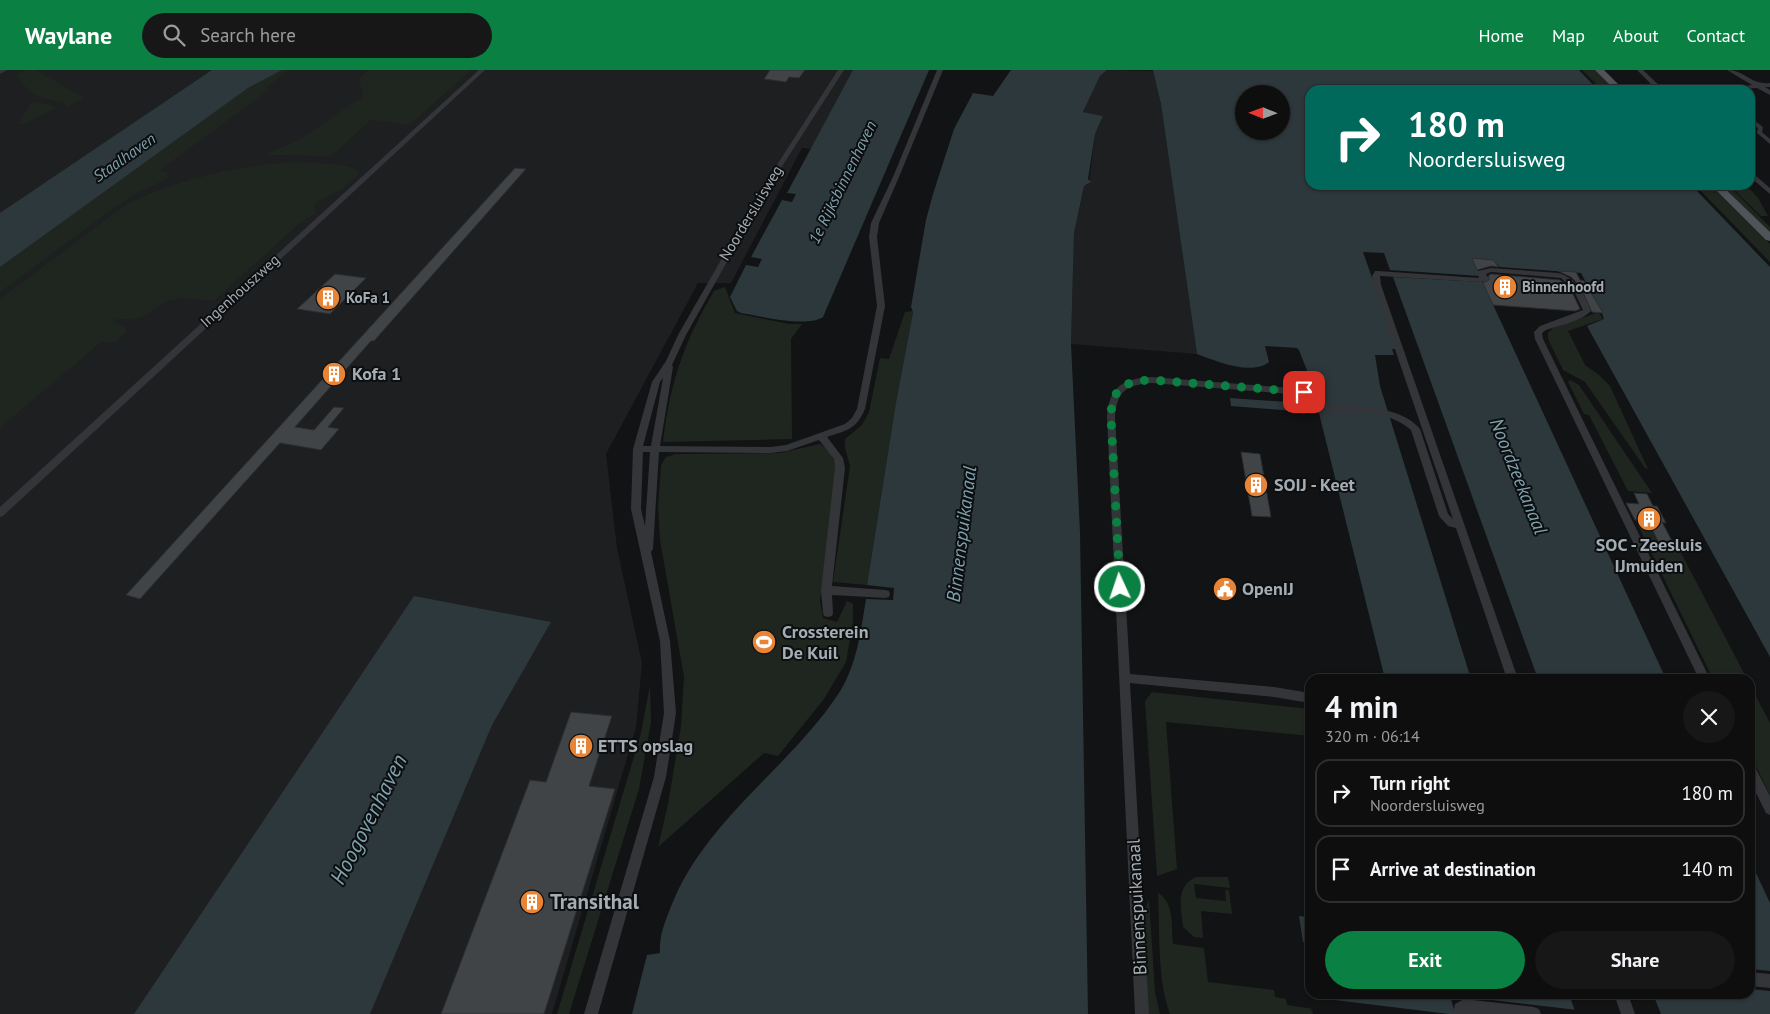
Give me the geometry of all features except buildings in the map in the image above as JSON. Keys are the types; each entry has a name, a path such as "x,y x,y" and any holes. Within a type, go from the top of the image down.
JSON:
{"main road":[{"path":"1599,70 1615,85"},
{"path":"1721,190 1770,238"}],"street":[{"path":"0,72 4,70"},
{"name":"Ingenhouszweg","path":"0,513 482,70"},
{"name":"Noordersluisweg","path":"592,1014 660,777 670,713 665,641 636,510 638,449 656,382 670,361 682,335 762,193 841,70"},
{"path":"638,449 771,450 787,448 822,437 848,426 856,420 861,409 881,306 873,237 875,222 896,177 940,70"},
{"path":"1640,70 1656,85"},
{"path":"1730,70 1770,93"},
{"path":"1755,86 1770,85"},
{"path":"1755,123 1761,128 1770,129"},
{"path":"1761,128 1759,132 1770,142"},
{"path":"1755,178 1770,192"},
{"path":"1760,182 1770,182"},
{"path":"1511,674 1377,285 1376,276 1378,274 1481,280 1484,278 1481,272 1491,270 1566,276 1571,280 1587,311 1581,315 1543,328 1538,332 1539,339 1703,674"},
{"name":"Noordersluisweg","path":"647,561 655,449 670,361"},
{"name":"Binnenspuikanaal","path":"1142,1014 1111,417 1113,397 1125,385 1137,381 1151,380 1304,392 1309,396 1314,408 1391,414 1412,425 1415,429 1444,516 1451,523 1460,525"},
{"path":"822,437 838,458 840,468 826,590 828,613"},
{"path":"826,590 885,594"},
{"path":"1124,678 1274,692 1305,697"},
{"path":"1755,779 1770,809"},
{"path":"1755,980 1770,981"},
{"path":"1623,999 1628,1014"},
{"path":"1460,1014 1460,1009 1464,1006 1534,1014"}],"shaded area":[{"path":"0,70 866,70 822,150 802,148 731,283 698,283 606,454 617,548 642,663 636,727 552,1014 0,1014"},
{"path":"25,70 36,70 84,98 68,106 64,103 36,95 26,88 16,74"},
{"path":"282,70 289,70 265,88 270,89 160,170 168,173 167,179 136,193 0,292 0,267 248,88"},
{"path":"368,70 471,70 409,125 371,120 331,156 269,155 269,152 307,135 363,97 359,79"},
{"path":"1107,70 1154,71 1161,104 1197,354 1071,344 1074,233 1084,186 1089,184 1095,134 1103,116 1083,112 1100,76"},
{"path":"1582,70 1596,70 1611,85 1597,85"},
{"path":"31,102 52,105 56,108 24,124 19,124"},
{"path":"293,162 347,166 358,171 359,174 341,190 316,202 314,206 316,213 301,222 214,301 181,298 167,301 142,317 116,319 114,322 124,326 126,332 116,342 101,342 0,428 0,299 127,204 167,187 208,175 229,170"},
{"path":"1700,190 1716,190 1770,244 1770,262"},
{"path":"1725,190 1733,190 1770,227 1770,234"},
{"path":"1734,190 1751,190 1758,198 1768,216 1761,216"},
{"path":"725,287 735,313 789,324 802,324 791,339 792,439 663,442 674,381 687,345 714,291"},
{"path":"913,311 896,402 867,585 833,582 850,466 845,448 845,439 862,425 869,412 880,358 889,359 905,312"},
{"path":"1599,313 1603,319 1568,331 1585,365 1610,386 1648,469 1645,468 1585,382 1563,370 1548,339 1548,333 1553,328"},
{"path":"1570,380 1579,385 1652,493 1628,491 1589,415 1584,414 1568,382"},
{"name":"Crossterein De Kuil","path":"820,444 832,456 836,472 820,600 823,618 837,622 847,601 853,604 853,622 846,662 824,699 778,756 764,753 658,847 668,804 681,726 684,677 660,540 658,507 661,465 666,457 676,454 780,453"},
{"path":"1634,517 1639,517 1641,521 1649,522 1660,545 1678,547 1744,674 1711,674"},
{"path":"650,685 651,722 639,789 569,1014 557,1014 641,733"},
{"path":"1152,692 1305,708 1305,736 1166,722 1177,869 1157,876 1145,701"},
{"path":"1755,694 1770,723 1770,795 1755,764"},
{"path":"1196,877 1228,877 1230,888 1194,884 1196,898 1226,901 1225,890 1229,890 1232,914 1201,911 1203,938 1194,937 1183,927 1181,913 1182,892 1189,881"},
{"path":"1158,893 1163,897 1170,909 1173,944 1204,948 1208,982 1274,990 1275,997 1286,999 1287,1005 1314,1009 1311,1009 1313,1014 1170,1014 1161,970"},
{"path":"1149,899 1155,992 1160,1014 1146,1014 1141,922"}],"water":[{"name":"Staalhaven","path":"212,70 282,70 248,88 0,267 0,213"},
{"name":"1e Rijksbinnenhaven","path":"853,70 929,70 823,317 816,320 795,321 741,313 737,311 730,297 746,265 758,267 762,259 751,257 782,200 792,202 796,194 787,193"},
{"path":"1011,70 1107,70 1100,76 1083,112 1103,116 1095,134 1088,179 1091,182 1084,186 1074,233 1071,344 1080,532 1088,1014 632,1014 647,955 660,953 660,941 664,925 685,877 725,822 796,747 839,693 854,659 866,599 893,600 894,588 867,585 896,402 913,312 911,307 926,220 954,129 973,93 993,96"},
{"path":"1153,70 1579,70 1593,85 1305,85 1305,190 1697,191 1770,267 1770,657 1587,326 1604,319 1581,273 1500,267 1493,260 1473,258 1480,276 1390,270 1384,253 1363,252 1397,349 1392,349 1394,355 1375,355 1380,386 1469,674 1384,674 1319,413 1231,406 1230,398 1316,404 1311,381 1299,350 1297,348 1265,346 1269,362 1253,368 1233,366 1197,354 1161,104"},
{"name":"Noordzeekanaal","path":"1480,276 1581,283 1586,291 1484,285 1664,674 1536,674 1393,277 1483,282"},
{"name":"Hoogovenhaven","path":"414,596 551,622 492,725 370,1014 134,1014"},
{"path":"1755,871 1770,903 1770,971 1755,970"},
{"path":"1299,916 1305,917 1305,942 1303,942"},
{"path":"1755,990 1770,991 1770,1014 1661,1014 1655,999 1755,999"},
{"path":"1326,999 1571,999 1576,1014 1449,1014"}],"pier":[{"path":"1451,999 1484,999 1577,1010 1578,1014 1455,1014"}],"place":[{"name":"Binnenhoofd","path":"1505,287"},
{"name":"KoFa 1","path":"328,298"},
{"name":"Kofa 1","path":"334,374"},
{"name":"SOIJ - Keet","path":"1256,485"},
{"name":"SOC - Zeesluis IJmuiden","path":"1649,519"},
{"name":"OpenIJ","path":"1225,589"},
{"name":"Crossterein De Kuil","path":"764,642"},
{"name":"ETTS opslag","path":"581,746"},
{"name":"Transithal","path":"532,902"}],"route":[{"path":"1120,587 1111,417 1111,402 1118,391 1130,383 1151,380 1304,392"}]}
